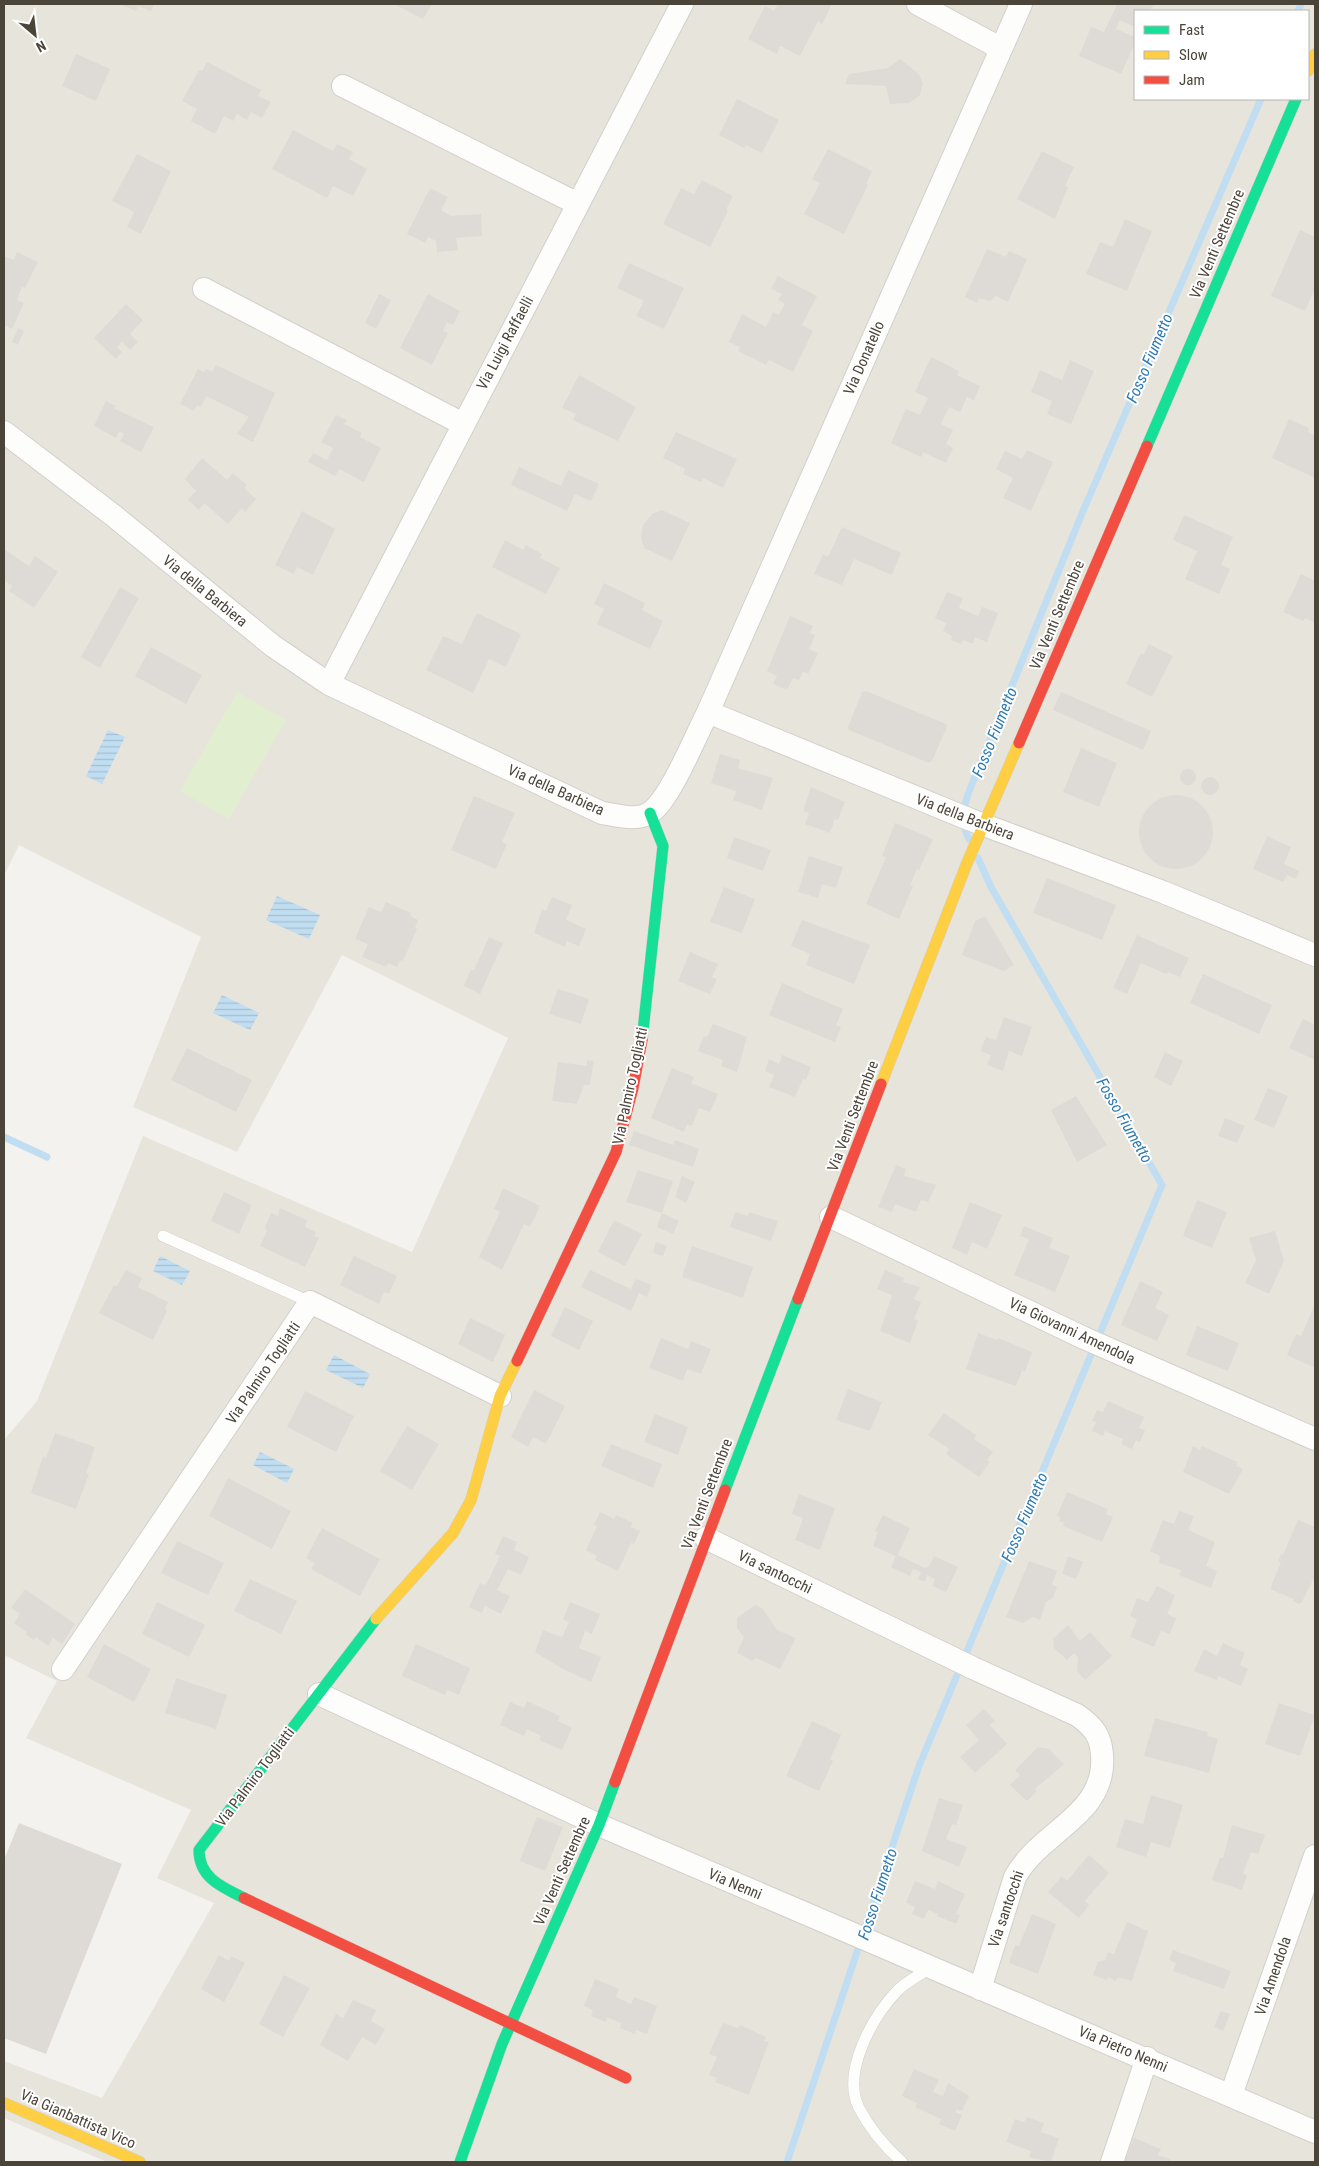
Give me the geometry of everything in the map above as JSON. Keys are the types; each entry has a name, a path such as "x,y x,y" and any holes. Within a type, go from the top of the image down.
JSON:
{"street":[{"name":"Via Luigi Raffaelli","path":"329,684 682,4"},
{"path":"918,4 1000,48"},
{"name":"Via Donatello","path":"708,712 1000,48 1022,4"},
{"path":"1309,69 1315,54"},
{"path":"343,86 578,204"},
{"name":"Via Venti Settembre","path":"460,2159 511,2024 599,1825 706,1538 968,863 977,828 1296,100"},
{"path":"204,289 463,424"},
{"name":"Via della Barbiera","path":"4,432 114,516 273,646 329,684 602,813 632,818 650,813"},
{"path":"650,813 664,799 708,712"},
{"name":"Via della Barbiera","path":"708,712 945,809 977,828 1163,892 1315,955"},
{"name":"Via Palmiro Togliatti","path":"626,2078 219,1886 204,1873 198,1863 198,1850 379,1615 453,1533 470,1500 500,1396 616,1152 633,1088 644,1026 662,846 650,813"},
{"name":"Via Giovanni Amendola","path":"831,1216 1084,1338 1315,1439"},
{"path":"310,1302 500,1396"},
{"name":"Via Palmiro Togliatti","path":"63,1669 310,1302"},
{"name":"Via santocchi","path":"706,1538 952,1658 1077,1715 1090,1724 1097,1735 1102,1748 1103,1767 1099,1788 1088,1804 1033,1852 1015,1877 980,1989"},
{"name":"Via Nenni","path":"318,1694 599,1825 872,1943"},
{"name":"Via Amendola","path":"1231,2095 1315,1856"},
{"name":"Via Pietro Nenni","path":"872,1943 1147,2058 1315,2132"},
{"path":"1112,2162 1147,2058"},
{"name":"Via Gianbattista Vico","path":"4,2103 140,2162"}],"lane":[{"path":"162,1236 310,1302"},
{"path":"902,2162 884,2146 858,2107 854,2076 865,2036 899,1990 930,1968"}],"shaded area":[{"path":"4,4 1315,4 1315,2162 107,2162 4,2118 4,2061 102,2098 214,1903 157,1878 191,1810 26,1738 57,1681 4,1655 4,1440 37,1401 143,1136 412,1252 508,1038 342,955 237,1152 133,1107 201,937 19,845 4,875"}],"green space":[{"path":"237,692 286,720 229,819 180,791"}],"water":[{"path":"108,730 125,737 102,784 86,776"},
{"path":"277,896 320,915 309,939 266,920"},
{"path":"222,995 259,1013 250,1030 213,1013"},
{"path":"160,1256 190,1271 182,1285 153,1271"},
{"path":"334,1355 370,1374 363,1388 326,1370"},
{"path":"260,1452 294,1469 287,1483 253,1465"}],"building":[{"path":"119,4 154,4 151,11 138,6 136,11"},
{"path":"394,4 432,4 423,19"},
{"path":"778,4 832,4 822,24 818,21 800,56 780,46 777,54 748,39 765,6 774,11"},
{"path":"1113,4 1154,4 1151,10 1134,10 1134,27 1120,20 1116,29 1134,37 1134,45 1121,74 1079,56 1091,27 1104,32 1117,5"},
{"path":"76,54 110,69 96,101 62,86"},
{"path":"900,59 919,74 923,84 920,95 909,103 890,104 886,86 845,84 849,74 888,68"},
{"path":"207,62 261,90 258,96 271,102 262,118 251,112 247,120 237,114 233,121 224,116 215,134 191,121 197,109 182,101 199,70 202,71"},
{"path":"737,99 779,120 762,153 746,145 744,148 719,135"},
{"path":"293,130 333,151 337,144 353,152 349,159 367,169 353,196 333,186 327,198 272,169"},
{"path":"828,149 872,171 866,184 868,185 844,234 804,214 820,183 812,179"},
{"path":"1042,151 1074,167 1065,186 1068,187 1055,219 1017,199"},
{"path":"137,154 171,171 141,234 127,227 134,212 112,201"},
{"path":"702,180 733,196 726,210 728,211 710,247 663,224 681,188 694,194"},
{"path":"430,188 448,197 441,210 451,216 481,214 482,236 456,238 458,250 437,252 436,241 428,237 425,243 407,234"},
{"path":"1125,219 1152,231 1127,291 1086,274 1100,242 1113,247"},
{"path":"1300,230 1315,237 1315,288 1305,311 1271,296"},
{"path":"987,249 1006,257 1009,251 1027,259 1008,302 996,296 990,301 979,298 977,303 965,297"},
{"path":"17,252 38,262 25,288 22,287 17,300 24,303 12,329 4,325 4,256 14,260"},
{"path":"629,263 684,288 664,329 636,316 644,301 617,288"},
{"path":"778,276 817,296 802,325 813,331 793,372 769,360 766,365 738,351 740,347 729,342 742,314 766,327 773,312 779,315 785,304 778,300 782,294 771,289"},
{"path":"379,294 391,300 376,329 365,323"},
{"path":"428,294 460,311 453,325 447,322 443,331 448,333 432,365 400,348"},
{"path":"126,304 143,320 130,334 138,342 130,350 122,342 117,347 122,352 116,359 94,338"},
{"path":"18,328 24,331 18,345 12,342"},
{"path":"931,357 959,371 957,375 980,386 974,400 967,397 960,412 949,407 941,424 953,430 946,444 953,448 946,463 923,452 921,457 891,443 906,409 920,415 928,398 915,392"},
{"path":"1070,360 1094,371 1071,424 1047,414 1052,401 1031,392 1040,370 1062,380"},
{"path":"216,365 275,393 253,442 237,434 249,417 206,396 201,407 197,405 194,411 180,404 198,369 204,372 206,369 212,372"},
{"path":"579,375 636,407 618,441 573,420 576,414 562,408"},
{"path":"106,401 116,406 115,409 154,427 141,452 120,441 124,434 119,431 116,438 94,426"},
{"path":"336,415 347,420 344,424 362,433 360,437 381,448 364,482 339,469 335,476 308,462 313,453 327,460 333,448 321,442"},
{"path":"1289,419 1309,428 1308,432 1315,435 1315,478 1272,458"},
{"path":"676,432 737,459 723,488 703,478 701,482 683,474 685,469 663,458"},
{"path":"1027,450 1053,462 1031,511 1003,498 1013,478 996,469 1005,451 1022,459"},
{"path":"202,458 227,480 233,473 247,485 244,488 256,499 245,512 242,508 228,524 204,503 199,510 188,500 196,491 185,479"},
{"path":"519,467 561,486 568,470 599,484 591,501 575,494 567,511 511,485"},
{"path":"662,510 690,523 672,561 644,548 641,538 643,525 652,514"},
{"path":"302,511 335,529 313,575 297,567 294,574 275,565"},
{"path":"1184,515 1233,537 1221,565 1230,569 1219,594 1185,579 1197,551 1173,540"},
{"path":"842,527 901,553 892,575 854,559 842,585 814,574 823,554 828,557"},
{"path":"505,540 523,550 526,545 542,554 540,558 560,568 546,594 492,567"},
{"path":"4,549 29,566 35,556 58,572 34,608 9,591 12,586 4,580"},
{"path":"1301,574 1315,581 1315,623 1305,618 1303,621 1283,612"},
{"path":"604,583 645,603 642,610 663,621 650,649 597,624 604,609 594,604"},
{"path":"120,587 139,598 100,668 81,657"},
{"path":"947,592 963,598 959,608 978,616 982,607 998,613 987,642 975,637 973,644 963,640 961,644 951,640 952,636 943,631 946,623 935,618"},
{"path":"477,613 521,634 506,667 489,659 473,693 426,670 443,636 462,644"},
{"path":"790,616 813,626 810,633 815,635 809,649 818,653 808,674 803,671 799,680 793,678 788,688 785,689 773,684 777,676 767,671"},
{"path":"1149,644 1173,656 1152,697 1126,684 1141,653 1144,654"},
{"path":"151,647 202,675 186,704 135,676"},
{"path":"866,691 946,724 947,727 932,761 929,763 849,730 848,727 862,692"},
{"path":"1061,692 1151,731 1143,750 1053,710"},
{"path":"1081,748 1117,763 1099,807 1063,792"},
{"path":"720,754 740,760 738,768 773,778 762,810 733,800 736,791 711,783"},
{"path":"1185,769 1191,769 1196,774 1194,783 1185,785 1180,780 1180,774"},
{"path":"1210,777 1216,780 1219,786 1216,792 1210,795 1204,792 1201,786 1204,780"},
{"path":"811,787 845,802 838,820 835,819 830,833 805,824 809,813 803,811"},
{"path":"1176,795 1197,801 1207,811 1213,832 1207,853 1197,863 1176,869 1155,863 1145,853 1139,832 1145,811 1155,801"},
{"path":"474,796 515,813 502,842 507,844 496,869 451,850"},
{"path":"895,823 933,839 910,885 913,886 899,919 866,904 886,857 882,856"},
{"path":"1267,836 1291,847 1284,864 1299,871 1296,879 1287,875 1283,882 1253,869"},
{"path":"734,837 771,850 763,871 727,858"},
{"path":"809,856 843,867 836,888 822,884 818,898 798,892"},
{"path":"1047,878 1116,905 1102,940 1033,913"},
{"path":"724,887 755,899 742,933 710,922"},
{"path":"552,897 572,905 566,920 586,929 579,946 567,941 565,947 534,933 542,909 546,911"},
{"path":"386,902 411,913 410,916 418,920 415,928 417,929 403,961 400,960 397,967 388,963 386,967 362,957 368,944 355,939 369,907 381,912"},
{"path":"985,916 1014,965 1004,971 962,955 975,921"},
{"path":"802,920 870,945 854,984 806,965 810,954 791,946"},
{"path":"1137,935 1189,958 1180,977 1168,972 1166,974 1141,963 1127,994 1113,988"},
{"path":"489,937 503,943 480,994 464,986 471,969 474,970"},
{"path":"690,952 718,964 712,977 717,979 710,994 678,981"},
{"path":"1203,974 1272,1005 1259,1034 1190,1003"},
{"path":"782,983 843,1009 836,1025 841,1027 835,1042 769,1015"},
{"path":"558,989 589,999 581,1024 549,1014"},
{"path":"1004,1017 1032,1027 1022,1056 1009,1051 1003,1071 987,1065 991,1055 980,1051 986,1037 996,1040"},
{"path":"1303,1019 1315,1025 1315,1060 1289,1048"},
{"path":"713,1024 747,1037 737,1072 721,1066 723,1060 698,1051 704,1036 707,1037"},
{"path":"187,1048 252,1080 236,1112 171,1080"},
{"path":"1165,1052 1183,1061 1171,1086 1154,1077"},
{"path":"782,1055 811,1067 806,1080 803,1079 795,1097 769,1087 774,1075 765,1071 769,1059 779,1064"},
{"path":"587,1060 594,1061 590,1085 584,1085 577,1104 552,1101 558,1062 587,1066"},
{"path":"672,1068 694,1077 691,1083 718,1094 710,1112 699,1108 692,1126 687,1124 684,1132 651,1118"},
{"path":"1268,1088 1288,1096 1274,1128 1254,1120"},
{"path":"1076,1096 1107,1145 1077,1162 1051,1110"},
{"path":"1225,1118 1245,1126 1237,1143 1218,1136"},
{"path":"634,1131 673,1145 675,1140 699,1149 693,1167 629,1145"},
{"path":"896,1165 906,1169 904,1176 936,1185 928,1202 921,1200 916,1212 895,1204 892,1212 878,1207"},
{"path":"638,1170 673,1181 662,1213 626,1202"},
{"path":"682,1176 695,1182 686,1203 675,1197"},
{"path":"503,1188 540,1206 530,1227 524,1224 502,1270 479,1257 500,1212 494,1209"},
{"path":"224,1192 252,1205 239,1234 211,1221"},
{"path":"1197,1200 1227,1212 1212,1248 1183,1236"},
{"path":"970,1202 1002,1215 987,1249 972,1242 967,1255 952,1248"},
{"path":"280,1208 307,1220 305,1227 316,1232 314,1236 319,1238 305,1267 260,1246 267,1231 265,1227 271,1213 278,1216"},
{"path":"735,1212 748,1216 749,1212 778,1221 771,1241 730,1227"},
{"path":"662,1213 679,1221 673,1234 657,1227"},
{"path":"614,1220 642,1234 625,1266 598,1252"},
{"path":"1024,1226 1053,1238 1049,1248 1070,1256 1055,1292 1014,1275 1029,1239 1020,1236"},
{"path":"1275,1231 1284,1261 1269,1294 1245,1283 1256,1260 1249,1238"},
{"path":"656,1242 667,1246 663,1256 653,1253"},
{"path":"692,1246 753,1267 743,1298 682,1277"},
{"path":"354,1256 397,1276 389,1294 384,1292 379,1304 340,1285"},
{"path":"126,1270 142,1278 138,1287 168,1302 165,1309 167,1311 153,1340 99,1313 114,1285 117,1286"},
{"path":"590,1270 631,1289 636,1279 652,1285 647,1297 639,1293 631,1311 581,1287"},
{"path":"885,1270 904,1278 903,1282 920,1287 914,1299 921,1302 914,1319 918,1321 910,1343 880,1331 892,1295 877,1289"},
{"path":"1140,1281 1163,1292 1155,1308 1169,1315 1157,1341 1121,1325"},
{"path":"1315,1304 1315,1368 1287,1355 1296,1334 1301,1336"},
{"path":"565,1307 593,1321 579,1350 551,1336"},
{"path":"470,1318 505,1335 493,1362 458,1344"},
{"path":"1197,1326 1239,1343 1228,1371 1186,1355"},
{"path":"978,1333 998,1340 998,1338 1032,1352 1025,1372 1022,1371 1016,1386 966,1369"},
{"path":"661,1338 688,1349 691,1341 711,1349 701,1374 687,1369 683,1381 649,1368"},
{"path":"848,1389 882,1402 870,1431 836,1420"},
{"path":"534,1390 565,1406 546,1444 533,1437 528,1447 511,1437"},
{"path":"305,1391 354,1416 336,1452 287,1427"},
{"path":"1108,1401 1144,1417 1139,1428 1145,1430 1140,1442 1136,1440 1132,1449 1121,1444 1123,1439 1105,1431 1103,1436 1092,1431 1096,1422 1092,1421 1097,1410 1103,1412"},
{"path":"944,1413 976,1435 974,1439 993,1452 987,1460 990,1462 979,1477 946,1454 949,1449 928,1435"},
{"path":"655,1414 688,1427 678,1455 644,1442"},
{"path":"407,1426 439,1444 412,1490 380,1471"},
{"path":"55,1433 95,1447 86,1473 89,1474 76,1509 31,1493 43,1456 46,1458"},
{"path":"611,1444 662,1464 653,1488 601,1466"},
{"path":"1193,1446 1200,1450 1202,1446 1237,1462 1236,1466 1243,1469 1229,1494 1183,1472"},
{"path":"228,1478 291,1511 272,1549 209,1516"},
{"path":"1067,1492 1108,1509 1106,1514 1113,1517 1102,1542 1063,1526 1064,1523 1059,1521 1060,1517 1057,1516"},
{"path":"799,1494 835,1508 820,1550 795,1540 803,1518 792,1514"},
{"path":"1179,1511 1194,1516 1188,1530 1215,1542 1206,1566 1217,1571 1211,1588 1179,1575 1181,1570 1159,1563 1160,1556 1150,1551 1163,1520 1174,1524"},
{"path":"600,1512 614,1519 616,1515 633,1523 630,1527 640,1531 634,1544 631,1543 618,1571 595,1560 597,1556 586,1550 597,1526 594,1525"},
{"path":"883,1515 910,1528 898,1555 925,1568 929,1566 934,1556 958,1567 946,1592 932,1586 935,1579 927,1575 925,1582 918,1579 921,1572 913,1569 910,1576 891,1567 896,1556 873,1546 878,1532 875,1531"},
{"path":"1298,1520 1315,1527 1315,1576 1302,1602 1299,1604 1293,1601 1294,1599 1270,1589 1281,1562 1278,1561 1281,1554 1283,1555"},
{"path":"322,1528 380,1559 360,1596 311,1569 315,1563 306,1558"},
{"path":"503,1536 517,1542 514,1550 529,1557 521,1575 508,1569 497,1590 510,1596 501,1614 485,1606 482,1613 469,1607 480,1583 486,1585 500,1556 495,1554"},
{"path":"177,1541 224,1563 208,1595 161,1573"},
{"path":"1068,1556 1083,1562 1076,1579 1062,1574"},
{"path":"1029,1561 1057,1571 1052,1584 1057,1587 1053,1598 1046,1602 1040,1620 1033,1617 1023,1623 1006,1617"},
{"path":"250,1579 297,1601 281,1634 234,1611"},
{"path":"1157,1586 1175,1595 1167,1614 1176,1618 1170,1634 1161,1631 1154,1647 1130,1637 1137,1620 1130,1616 1137,1598 1148,1602"},
{"path":"25,1589 75,1624 62,1644 53,1638 48,1646 36,1637 34,1640 25,1634 27,1632 14,1623 20,1614 11,1608"},
{"path":"157,1602 205,1625 189,1657 142,1634"},
{"path":"570,1602 600,1614 592,1634 585,1631 579,1648 601,1657 591,1682 561,1668 535,1652 543,1630 562,1637 569,1622 563,1619"},
{"path":"755,1605 762,1608 777,1630 796,1638 780,1669 756,1658 752,1661 737,1653 744,1637 737,1628 737,1618"},
{"path":"1068,1625 1080,1641 1090,1632 1112,1656 1085,1680 1077,1671 1078,1658 1074,1653 1067,1660 1054,1648 1053,1639"},
{"path":"1223,1643 1245,1653 1240,1665 1248,1669 1241,1686 1218,1676 1217,1680 1194,1671 1204,1649 1217,1656"},
{"path":"104,1644 151,1669 134,1702 87,1677"},
{"path":"416,1644 470,1668 459,1695 447,1690 445,1695 402,1676"},
{"path":"176,1678 227,1695 216,1729 165,1713"},
{"path":"527,1701 560,1716 558,1721 572,1728 562,1750 539,1740 541,1736 527,1729 524,1736 500,1725 510,1702 524,1708"},
{"path":"1279,1703 1315,1715 1300,1756 1265,1744"},
{"path":"984,1709 995,1721 990,1725 1007,1744 975,1773 960,1757 979,1740 966,1725"},
{"path":"1155,1718 1208,1732 1207,1736 1218,1739 1209,1773 1144,1756"},
{"path":"812,1721 841,1735 830,1759 833,1761 819,1791 786,1776"},
{"path":"1038,1747 1049,1749 1064,1764 1035,1789 1037,1791 1027,1801 1010,1785 1020,1775 1015,1770"},
{"path":"1151,1795 1183,1805 1170,1848 1151,1842 1146,1857 1116,1847 1125,1819 1143,1824"},
{"path":"939,1798 963,1805 956,1825 952,1824 946,1839 967,1847 959,1867 922,1851"},
{"path":"537,1817 563,1827 545,1871 520,1861"},
{"path":"19,1823 122,1864 46,2054 4,2038 4,1860"},
{"path":"1232,1825 1265,1835 1258,1854 1251,1852 1243,1874 1247,1875 1242,1890 1212,1880 1220,1857 1223,1858"},
{"path":"1089,1855 1109,1873 1085,1901 1089,1905 1079,1918 1048,1892 1062,1876 1067,1881"},
{"path":"915,1881 935,1889 938,1881 965,1894 956,1914 960,1915 956,1924 928,1910 924,1919 912,1914 915,1907 906,1902"},
{"path":"1032,1914 1056,1924 1038,1974 1009,1963 1015,1945 1019,1946"},
{"path":"1127,1922 1148,1931 1132,1981 1118,1977 1116,1981 1108,1977 1107,1980 1093,1975 1098,1962 1105,1960 1108,1952 1114,1954"},
{"path":"1173,1950 1231,1971 1224,1989 1173,1971 1176,1963 1169,1960"},
{"path":"219,1955 229,1961 231,1956 245,1963 224,2002 201,1989"},
{"path":"284,1975 310,1988 283,2037 259,2024"},
{"path":"595,1979 619,1989 616,1997 631,2004 634,1997 657,2006 647,2034 636,2030 635,2034 620,2028 621,2023 607,2017 606,2022 591,2016 593,2010 584,2006"},
{"path":"353,2000 376,2010 371,2021 385,2029 376,2045 362,2037 348,2061 320,2045 336,2014 343,2018"},
{"path":"1221,2011 1230,2014 1223,2031 1214,2027"},
{"path":"723,2023 738,2028 740,2025 766,2037 764,2041 769,2042 749,2095 715,2082 717,2078 709,2075 717,2057 709,2054"},
{"path":"914,2069 939,2080 933,2092 943,2096 948,2083 969,2096 962,2111 957,2109 955,2112 962,2115 955,2131 939,2124 941,2119 915,2107 917,2103 902,2096"},
{"path":"1027,2117 1044,2123 1041,2132 1059,2138 1051,2162 1029,2157 1031,2151 1006,2142 1015,2119 1024,2122"},
{"path":"1134,2138 1161,2149 1158,2155 1170,2159 1169,2162 1124,2162"}],"waterway":[{"name":"Fosso Fiumetto","path":"1298,10 1301,4"},
{"name":"Fosso Fiumetto","path":"969,839 964,827 964,814 970,789 1083,511 1261,100"},
{"name":"Fosso Fiumetto","path":"787,2162 919,1766 1162,1185 991,887 978,858"},
{"path":"4,1137 47,1157"}],"traffic: fast":[{"path":"1147,446 1296,100"},
{"path":"642,1040 663,846 650,813"},
{"path":"725,1490 798,1299"},
{"path":"244,1898 220,1885 207,1875 200,1860 199,1850 376,1619"},
{"path":"460,2162 502,2044 599,1825 615,1782"}],"traffic: slow":[{"path":"1309,69 1315,54"},
{"path":"881,1084 967,863 1019,743"},
{"path":"376,1619 453,1533 471,1500 500,1396 517,1361"},
{"path":"4,2103 140,2162"}],"traffic: jam":[{"path":"1019,743 1147,446"},
{"path":"517,1361 616,1152 633,1088 642,1040"},
{"path":"798,1299 881,1084"},
{"path":"615,1782 725,1490"},
{"path":"244,1898 626,2078"}]}
